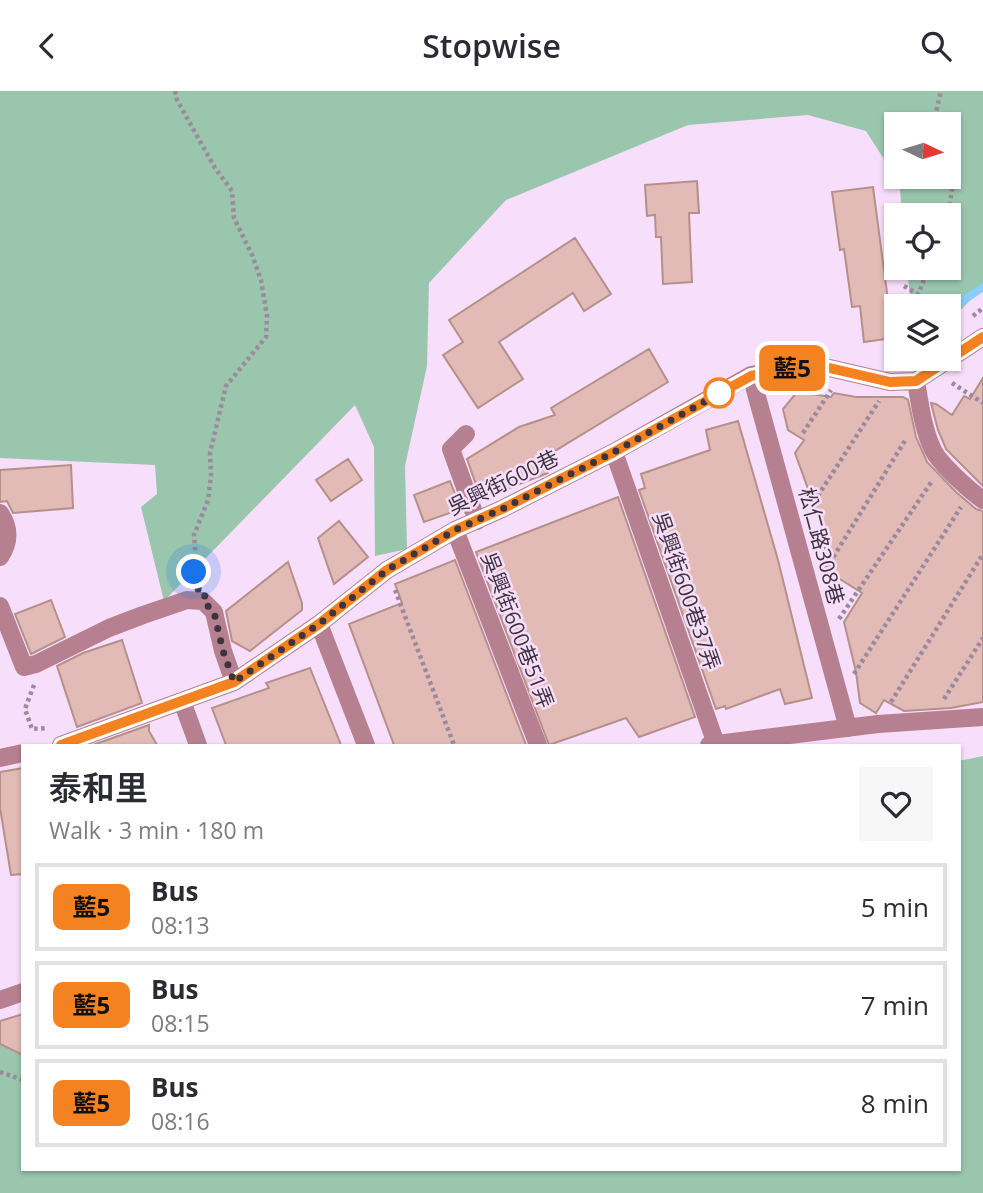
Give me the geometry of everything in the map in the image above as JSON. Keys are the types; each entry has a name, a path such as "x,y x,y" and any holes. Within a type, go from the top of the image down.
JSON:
{"street":[{"name":"吳興街600巷","path":"961,352 983,337"},
{"name":"吳興街600巷","path":"69,743 234,682 319,624 387,570 455,530 614,452 751,376 812,364 890,382 916,381 934,371"},
{"name":"松仁路308巷","path":"751,376 848,728"},
{"path":"916,381 921,414 934,452 977,496"},
{"path":"466,434 451,449 477,521"},
{"name":"吳興街600巷37弄","path":"614,452 713,744"},
{"path":"0,513 8,529 7,547 0,557"},
{"name":"吳興街600巷51弄","path":"455,530 538,744"},
{"path":"0,606 24,667 143,615 187,600 203,601 214,612 234,682"},
{"path":"319,624 366,744"},
{"path":"182,701 198,744"},
{"path":"721,744 878,724 983,717"},
{"path":"0,758 21,754"},
{"path":"0,1000 21,993"}],"path":[{"path":"175,91 177,100 215,169 232,191 234,218 261,280 267,316 266,337 226,386 210,453 208,500 194,535 196,558 188,585 206,592 203,601"},
{"path":"936,112 940,91"},
{"path":"904,286 918,294 923,280"},
{"path":"934,371 983,403"},
{"path":"803,433 843,372"},
{"path":"794,532 890,382"},
{"path":"811,594 921,414"},
{"path":"824,642 944,463"},
{"path":"839,697 977,496"},
{"path":"878,724 983,554"},
{"path":"387,570 454,744"},
{"path":"931,719 983,638"},
{"path":"36,664 39,672 25,709 32,729 59,727 71,723 69,743"},
{"path":"0,1072 21,1079"}],"green space":[{"path":"0,91 983,91 983,287 961,310 961,294 910,294 908,280 961,280 961,203 901,203 900,189 961,189 961,112 884,112 884,159 866,131 808,115 688,125 506,200 429,283 427,366 405,466 407,549 375,556 374,447 355,405 164,601 141,507 157,494 155,465 0,458"},
{"path":"983,756 983,1193 0,1193 0,1041 21,1052 21,1171 961,1171 961,761"}],"building":[{"path":"697,181 699,213 689,213 692,282 663,284 661,237 656,237 655,215 647,216 645,185"},
{"path":"873,187 887,294 884,294 884,339 864,342 860,306 852,307 832,192"},
{"path":"575,238 611,294 584,311 573,293 499,342 523,379 478,408 443,355 463,342 449,320"},
{"path":"649,349 668,382 542,459 548,473 481,499 467,459 519,427 555,415 551,408"},
{"path":"983,378 983,486 946,449 931,403 952,415 964,396 970,399"},
{"path":"797,392 831,397 834,393 856,397 903,397 908,400 916,437 927,462 956,492 976,509 983,511 983,702 951,708 904,711 884,700 876,713 860,703 844,622 862,593 827,571 831,564 819,534 824,524 820,522 795,453 804,440 788,430 783,409"},
{"path":"738,421 778,560 812,698 785,704 780,689 726,709 725,706 716,709 639,490 645,488 641,474 710,450 706,430"},
{"path":"348,459 362,480 331,501 316,480"},
{"path":"71,465 73,508 13,513 7,501 0,502 0,470"},
{"path":"450,481 461,509 424,522 414,495"},
{"path":"618,497 695,717 639,737 626,718 549,744 476,552"},
{"path":"339,521 368,557 334,584 318,538"},
{"path":"455,560 526,744 394,744 349,624 402,603 395,584"},
{"path":"288,562 302,610 250,651 232,641 226,611"},
{"path":"51,600 65,637 31,654 15,614"},
{"path":"122,640 142,703 77,727 57,666 83,653"},
{"path":"310,668 341,744 226,744 212,708 269,688 266,683"},
{"path":"149,725 149,731 156,744 96,744"},
{"path":"21,768 21,874 11,875 0,808 0,772"},
{"path":"21,1015 21,1054 0,1044 0,1021"}],"waterway":[{"path":"961,302 983,287"}],"bus line":[{"name":"藍5","path":"64,744 234,682 319,624 387,570 455,530 614,452 751,376 812,364 890,382 916,381 983,337"}],"route":[{"path":"194,572 188,585 206,592 203,601 214,612 234,682 319,624 387,570 455,530 614,452 729,388 719,393"}]}
